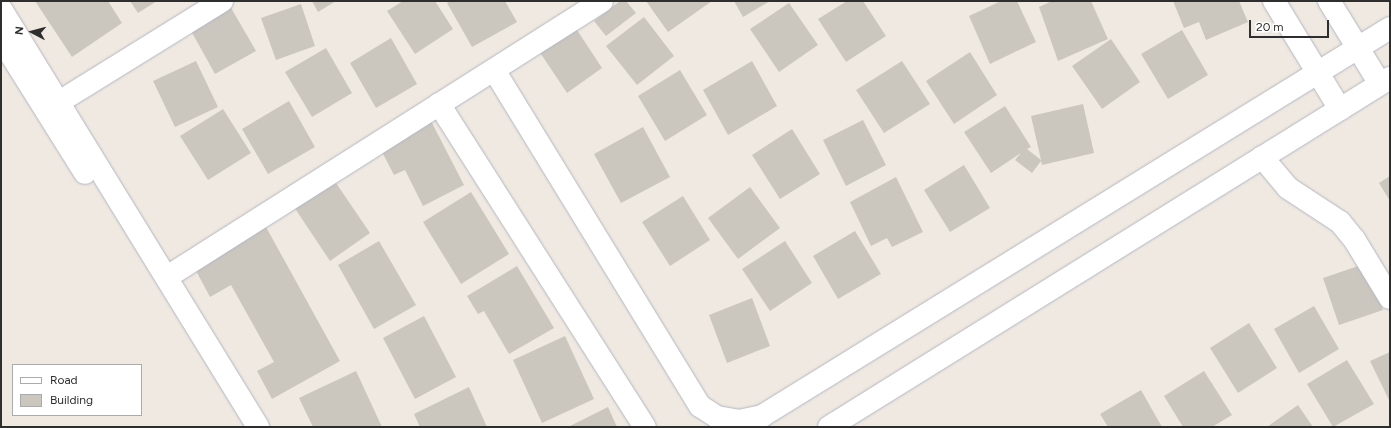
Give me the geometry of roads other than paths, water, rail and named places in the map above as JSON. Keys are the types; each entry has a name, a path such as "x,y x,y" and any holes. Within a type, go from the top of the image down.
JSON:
{"street":[{"path":"167,277 602,1"},
{"path":"1274,1 1340,109"},
{"path":"829,427 1385,81 1358,47 1329,1"},
{"path":"59,102 218,2"},
{"path":"1,9 258,427"},
{"path":"494,70 700,406 717,422 739,421 762,416 1390,28"},
{"path":"1,39 242,427"},
{"path":"439,104 645,427"},
{"path":"1262,157 1288,188 1340,222 1354,239 1390,298"}]}
